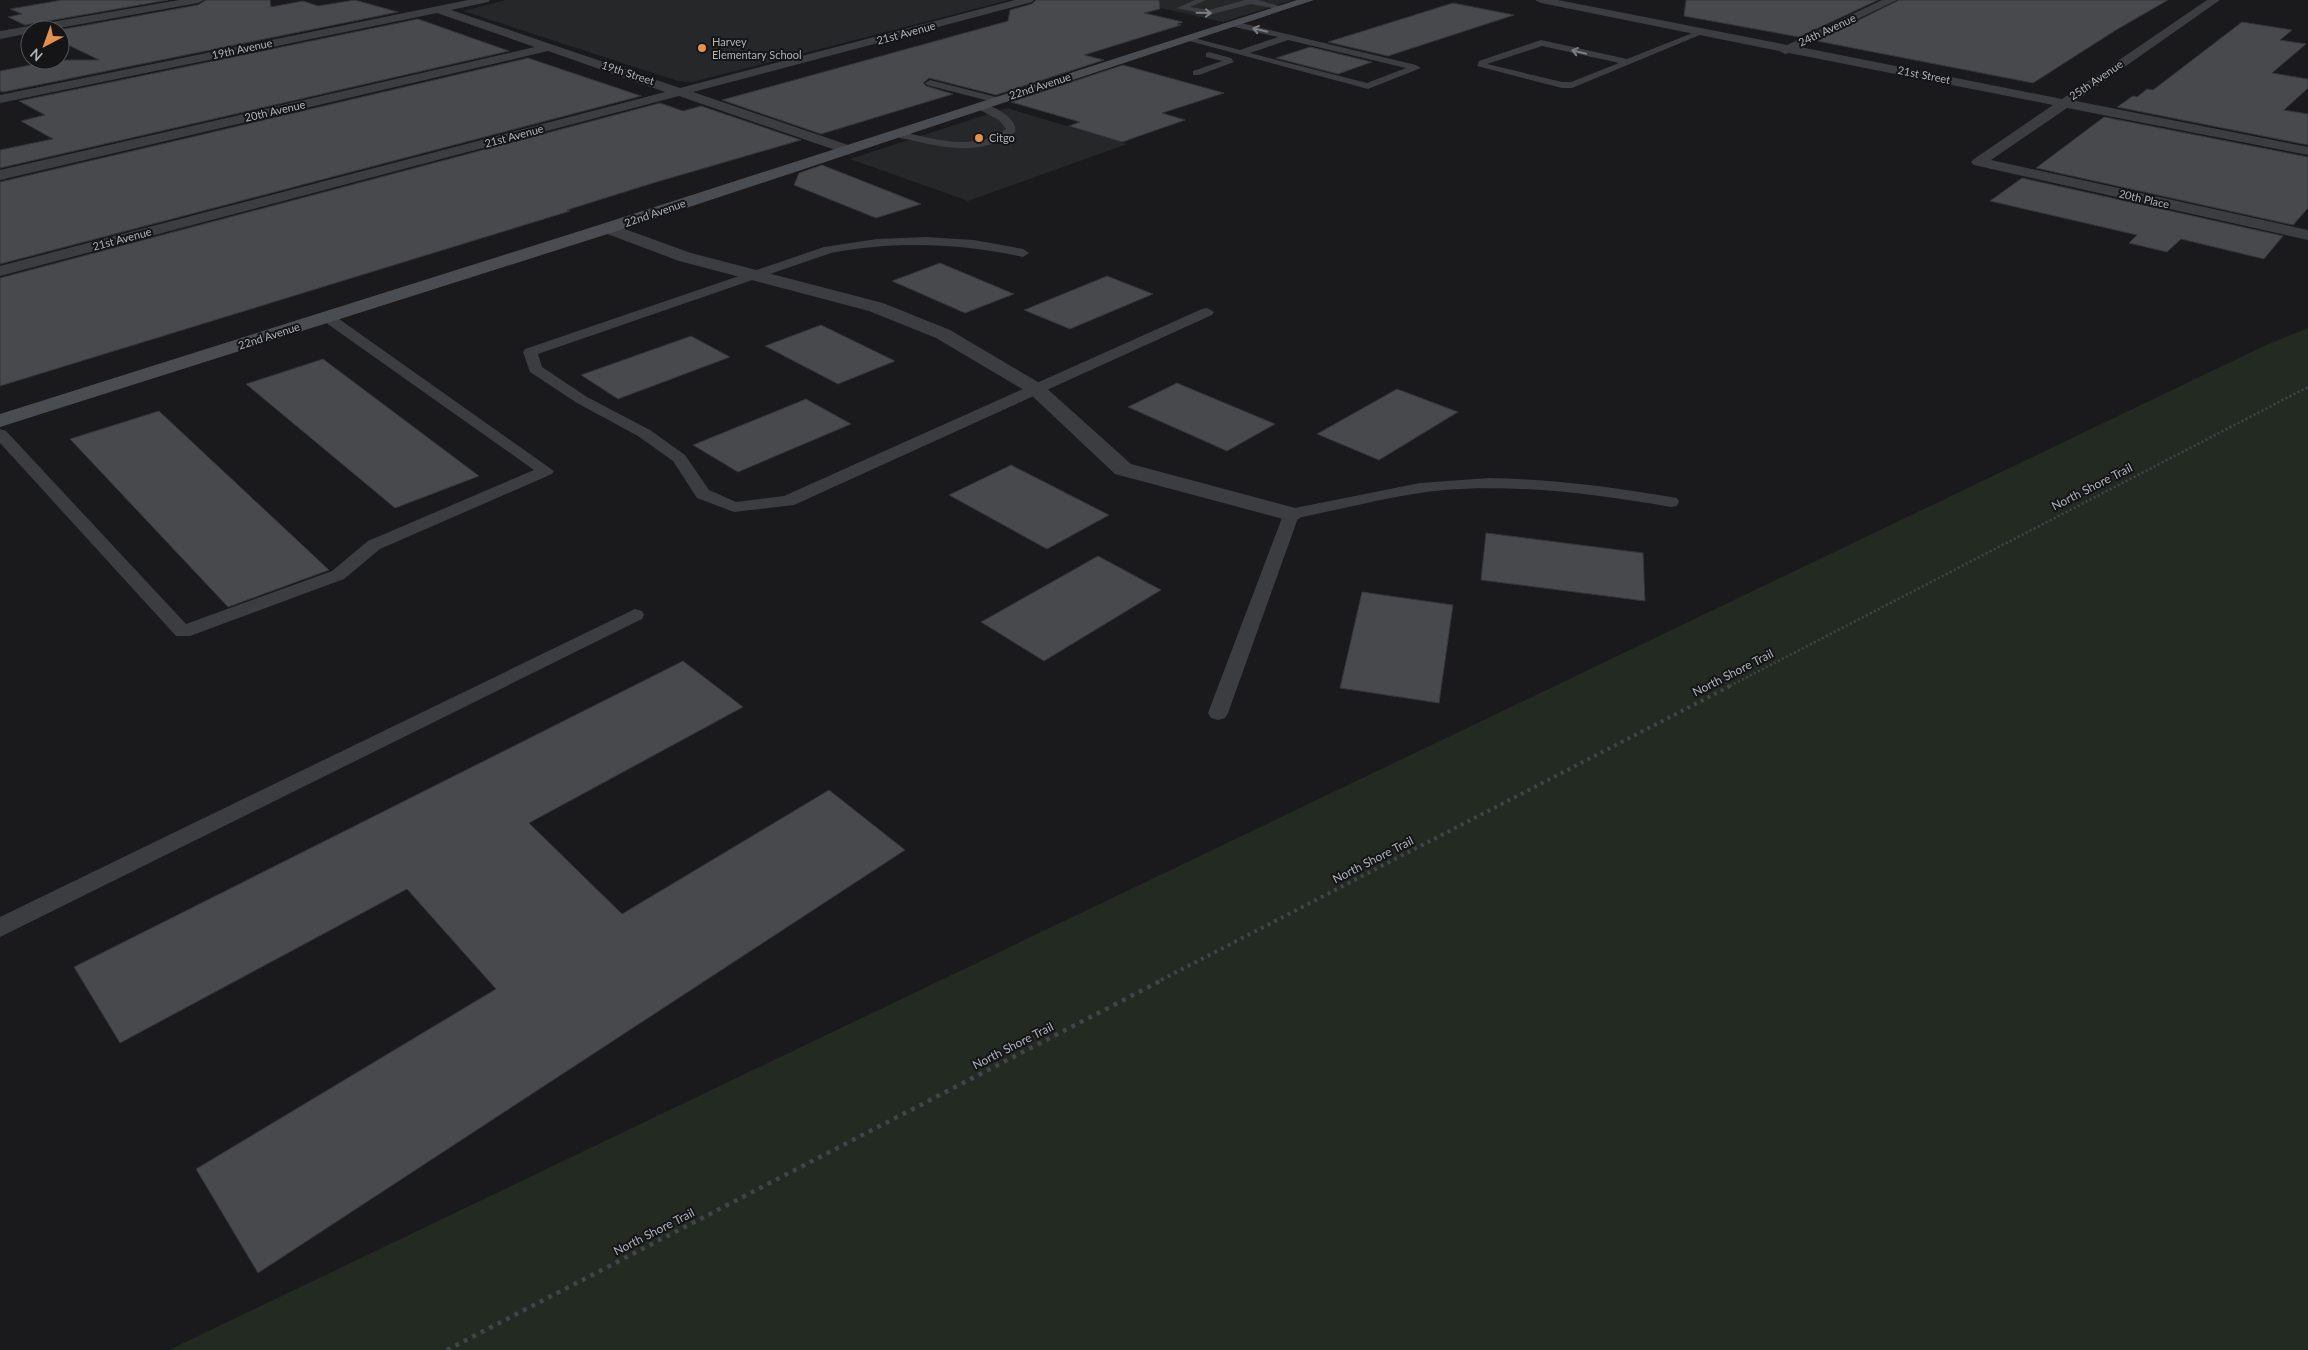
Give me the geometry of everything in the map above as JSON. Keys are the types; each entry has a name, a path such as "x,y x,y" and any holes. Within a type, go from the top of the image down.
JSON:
{"street":[{"path":"0,35 198,0"},
{"name":"19th Street","path":"410,0 846,149"},
{"name":"19th Avenue","path":"0,98 484,0"},
{"name":"21st Avenue","path":"0,271 1028,0"},
{"name":"21st Street","path":"1541,0 2308,151"},
{"path":"1582,8 1603,0"},
{"name":"24th Avenue","path":"1772,57 1891,0"},
{"name":"25th Avenue","path":"1979,162 2214,0"},
{"name":"22nd Avenue","path":"0,421 608,228 1294,4"},
{"name":"20th Avenue","path":"0,175 550,48"},
{"name":"20th Place","path":"1979,162 2308,235"},
{"path":"608,228 685,257 876,307 934,331 992,361 1036,389 1123,469 1292,514"}],"lane":[{"path":"1202,0 1181,8 1209,13 1252,1 1294,4"},
{"path":"1267,0 1294,4"},
{"path":"1178,42 1240,52 1368,86 1416,68 1284,38 1233,24"},
{"path":"1627,62 1542,43 1482,63 1482,66 1562,85 1572,85 1703,32"},
{"path":"1240,52 1284,38 1310,47"},
{"path":"1178,42 1229,62 1196,73"},
{"path":"1325,51 1346,56 1374,57"},
{"path":"930,83 997,100"},
{"path":"896,133 965,146 1003,138 1012,130 1010,123 999,115 980,106"},
{"path":"1023,253 992,246 955,241 911,239 868,242 828,250 530,352 535,370 582,400 644,433 679,458 703,494 734,507 788,501 1207,312"},
{"path":"0,434 183,632 338,575 374,545 546,471 327,318"},
{"path":"1218,713 1292,514 1422,488 1464,484 1606,490 1670,502"},
{"path":"0,928 635,615"}],"path":[{"name":"North Shore Trail","path":"447,1350 2308,387"}],"shaded area":[{"name":"Harvey Elementary School","path":"506,0 1009,0 692,82 678,81 463,11"},
{"path":"1125,0 1292,0 1223,22"},
{"path":"1007,108 1127,144 968,201 850,159"},
{"path":"2308,328 2308,1350 169,1350 2264,346"}],"building":[{"path":"62,0 168,0 54,20 20,20 20,23 8,17 22,14 10,9"},
{"path":"206,0 270,0 271,7 303,1 318,6 355,0 398,12 3,92 0,91 0,71 20,67 20,70 70,70 70,60 99,60 70,46 70,28 198,5"},
{"path":"1036,0 1159,0 1160,9 1144,13 1183,22 1177,24 1181,25 1084,55 1104,60 996,95 929,78 923,83 926,86 953,94 821,134 722,100 1008,21 1010,10 1032,4"},
{"path":"1686,0 1878,0 1799,37 1684,16"},
{"path":"1899,0 2168,0 2116,30 2033,83 1817,41"},
{"path":"1453,3 1514,15 1388,56 1328,42"},
{"path":"418,19 509,51 0,168 0,150 53,139 21,121 45,115 19,101"},
{"path":"2242,22 2292,30 2280,40 2306,44 2272,73 2308,79 2308,88 2284,110 2308,114 2308,145 2117,107 2133,96 2137,97 2147,89 2153,90"},
{"path":"1310,47 1372,62 1338,74 1276,58"},
{"path":"528,58 641,96 0,264 0,182"},
{"path":"1123,65 1224,93 1162,113 1185,120 1122,142 1069,126 1080,122 1011,102"},
{"path":"660,103 683,111 701,106 801,140 653,183 567,210 570,211 0,386 0,278"},
{"path":"2104,117 2308,157 2308,208 2293,225 2036,168"},
{"path":"822,165 921,204 876,218 794,185 799,173"},
{"path":"2022,178 2283,236 2264,259 2181,239 2167,252 2129,243 2137,235 1990,201"},
{"path":"940,263 1014,294 965,313 892,281"},
{"path":"1107,276 1153,294 1070,329 1024,310"},
{"path":"821,325 895,361 838,384 765,346"},
{"path":"691,336 730,357 618,399 581,375"},
{"path":"323,359 479,476 395,508 246,384"},
{"path":"1177,383 1275,424 1227,451 1128,407"},
{"path":"1397,389 1458,412 1379,460 1317,434"},
{"path":"806,399 851,424 738,472 693,445"},
{"path":"159,411 329,570 228,607 70,439"},
{"path":"1011,465 1109,515 1047,549 949,495"},
{"path":"1486,533 1643,553 1645,601 1481,580"},
{"path":"1098,556 1161,590 1044,661 981,622"},
{"path":"1362,592 1453,605 1439,703 1340,688"},
{"path":"683,661 743,707 529,823 622,914 829,790 905,850 258,1273 196,1169 496,989 407,889 120,1043 74,967"}],"place":[{"name":"Harvey Elementary School","path":"702,48"},
{"name":"Citgo","path":"979,138"}]}
